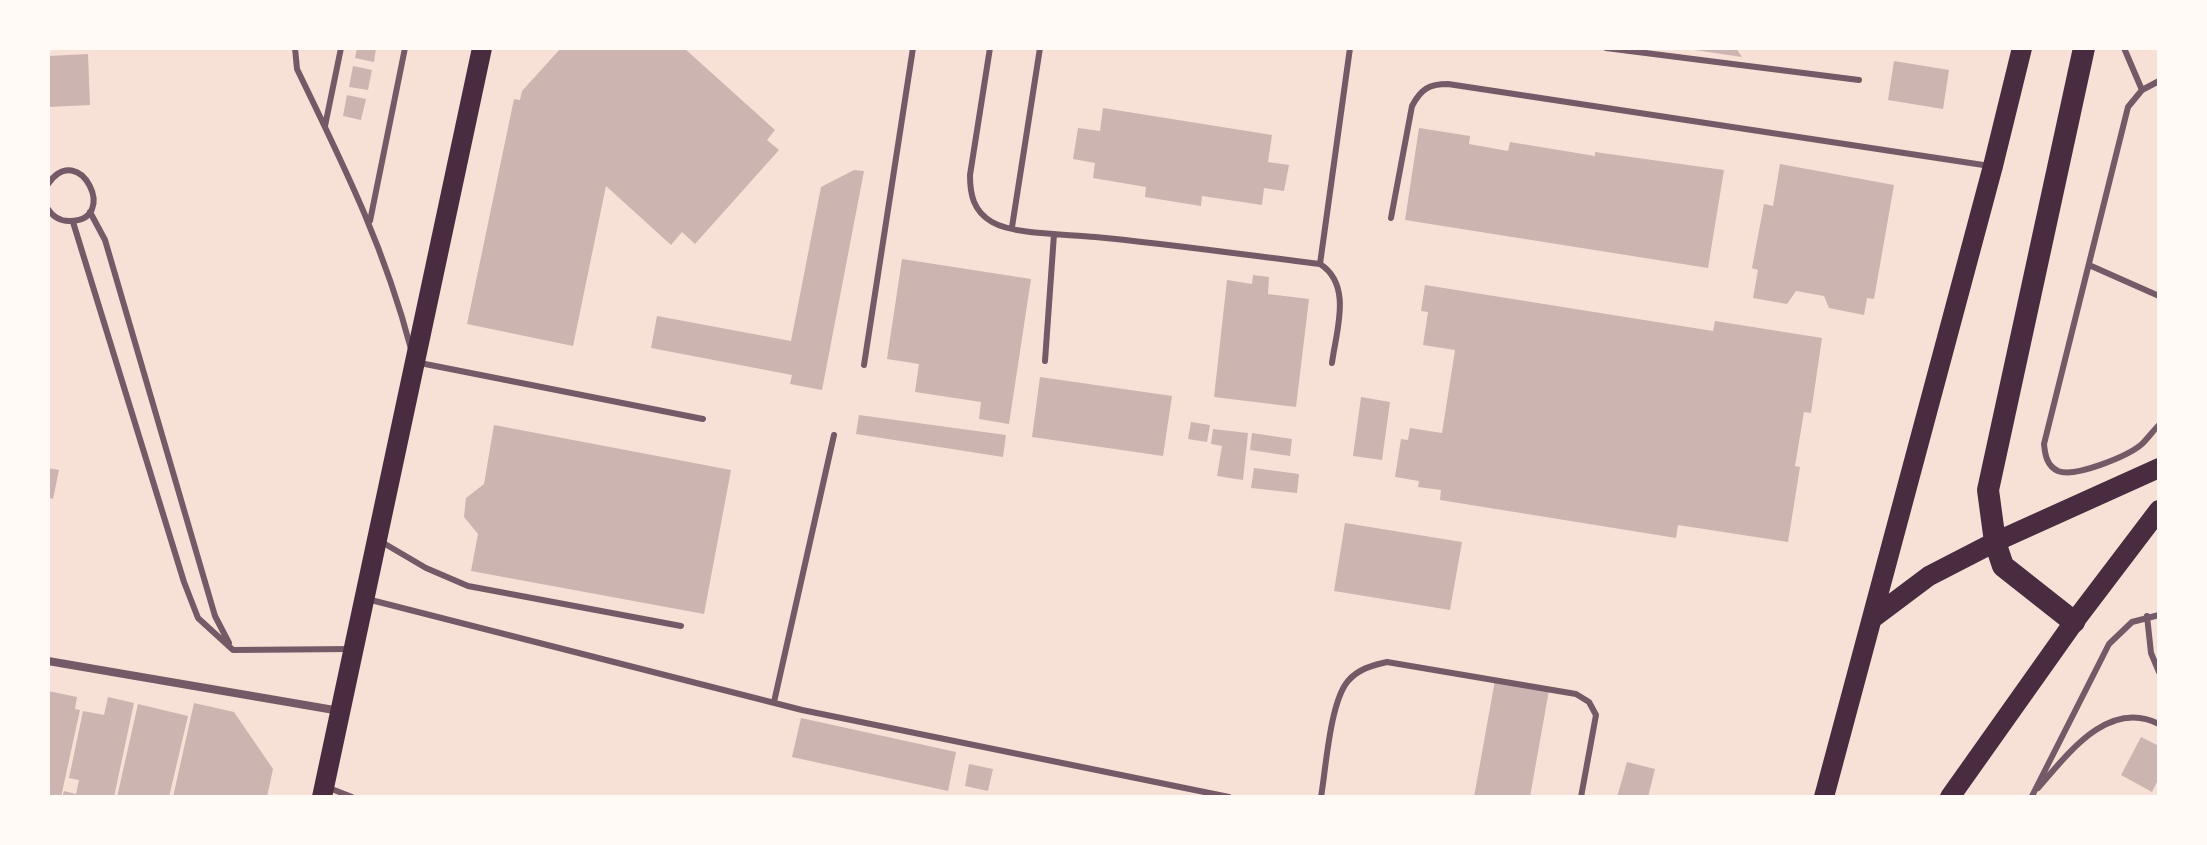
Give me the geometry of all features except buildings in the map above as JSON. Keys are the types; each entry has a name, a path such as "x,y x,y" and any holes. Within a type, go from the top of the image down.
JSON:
{"highway":[{"path":"2074,622 2003,566 1995,542 1988,490 2084,48"}],"main road":[{"path":"323,792 482,48"},
{"path":"1824,797 2022,48"},
{"path":"1873,618 1929,576 1995,542 2159,468"},
{"path":"1950,797 2074,622 2159,510"}],"street":[{"path":"48,661 341,711"}],"lane":[{"path":"295,48 297,69 370,222 415,362 703,419"},
{"path":"325,126 341,48"},
{"path":"370,222 405,48"},
{"path":"864,365 913,48"},
{"path":"990,48 970,175 970,194 978,211 993,223 1054,234 1320,264 1333,272 1340,284 1332,363"},
{"path":"1012,227 1040,48"},
{"path":"1320,264 1350,48"},
{"path":"1606,48 1859,80"},
{"path":"2124,48 2142,90"},
{"path":"2159,81 2142,90 2128,107 2044,444 2046,459 2056,470 2070,473 2106,463 2140,446 2159,425"},
{"path":"1391,218 1412,106 1419,92 1432,84 1993,166"},
{"path":"48,184 61,173 74,171 85,177 93,187 94,200 90,212 73,222 61,221 48,209"},
{"path":"90,212 105,240 215,616 233,650"},
{"path":"73,222 184,582 198,618 233,650 354,649"},
{"path":"1045,361 1054,234"},
{"path":"2089,265 2159,296"},
{"path":"774,702 834,435"},
{"path":"377,539 426,568 468,586 681,626"},
{"path":"365,599 774,702 1229,797"},
{"path":"2031,796 2109,644 2132,622 2159,615"},
{"path":"2147,616 2151,653 2159,672"},
{"path":"1321,797 1338,698 1349,679 1367,667 1387,662 1576,694 1589,702 1596,715 1595,731 1581,797"},
{"path":"2031,796 2064,759 2100,726 2125,718 2139,718 2159,724"},
{"path":"323,792 352,797"}]}
